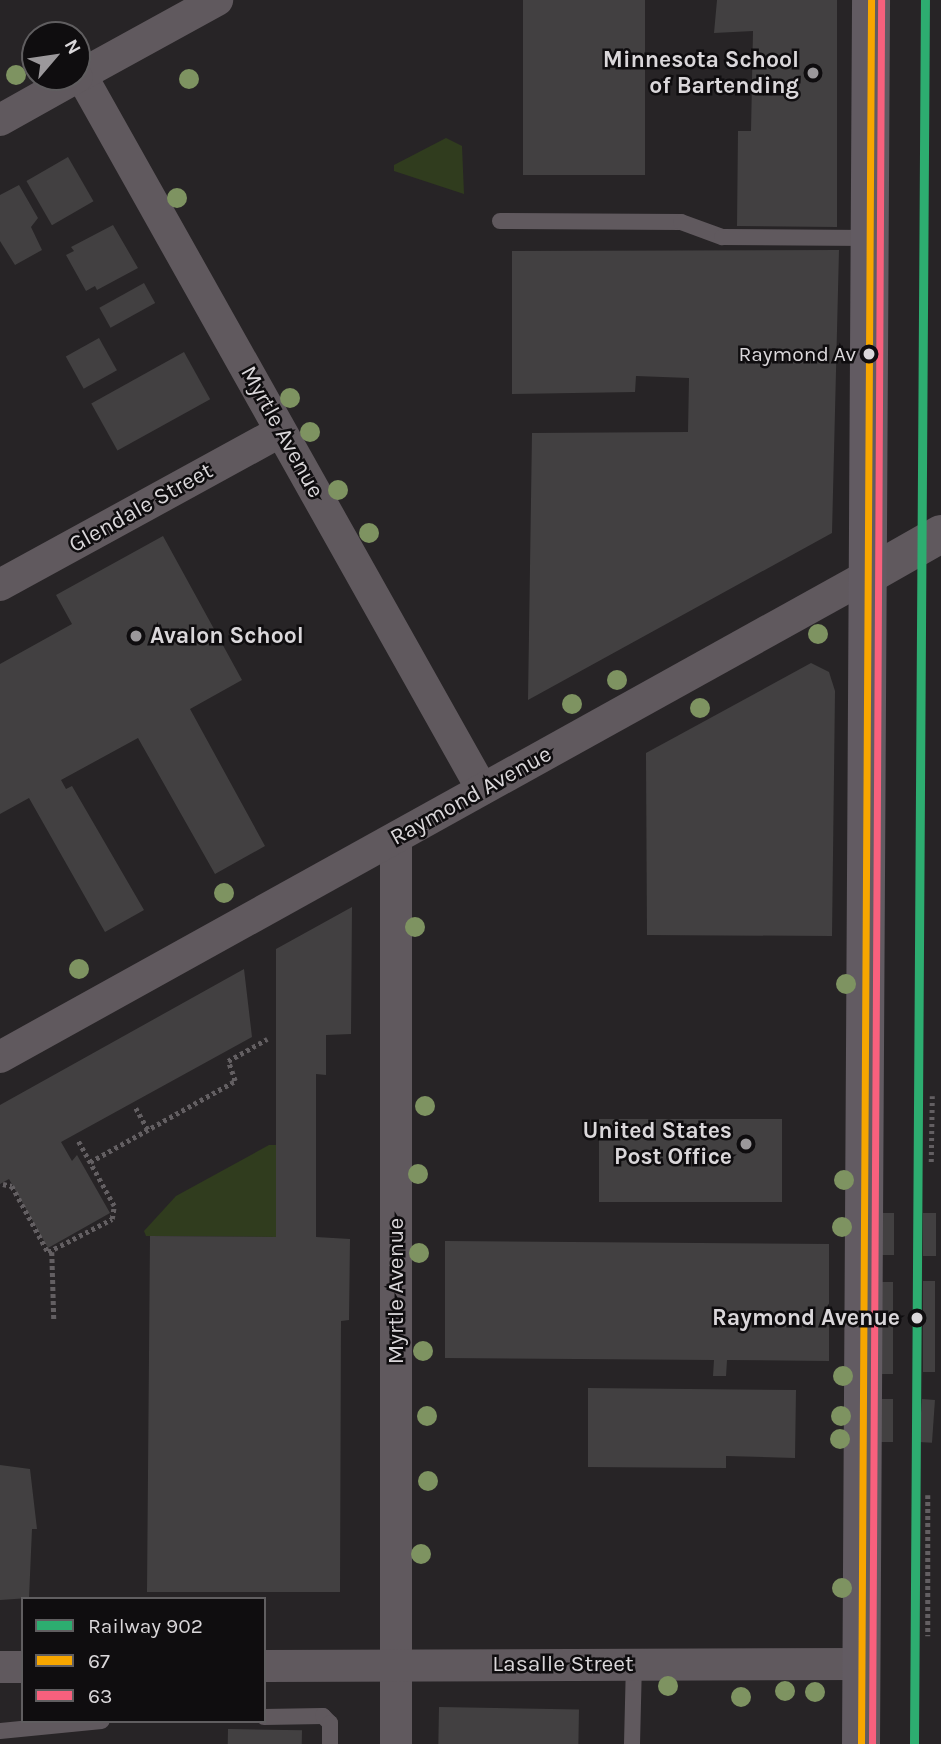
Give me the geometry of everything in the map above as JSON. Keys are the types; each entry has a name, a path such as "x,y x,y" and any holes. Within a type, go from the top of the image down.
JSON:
{"main road":[{"path":"861,1744 871,0"}],"street":[{"path":"91,69 218,0"},
{"path":"0,120 51,91"},
{"name":"Myrtle Avenue","path":"87,91 482,789"},
{"name":"Glendale Street","path":"0,585 281,431"},
{"name":"Raymond Avenue","path":"0,1057 941,534"},
{"name":"Myrtle Avenue","path":"396,838 396,1744"},
{"name":"Lasalle Street","path":"266,1666 862,1664"},
{"path":"0,1667 21,1667"}],"lane":[{"path":"500,221 681,222 722,237 868,239"},
{"path":"632,1744 634,1663"},
{"path":"266,1717 323,1716 330,1723 330,1744"},
{"path":"0,1731 76,1727 93,1723"},
{"path":"76,1727 76,1744"}],"path":[{"path":"90,1162 235,1082 228,1061 267,1039"},
{"path":"931,1162 932,1096"},
{"path":"136,1108 148,1130"},
{"path":"52,1252 116,1213 78,1141"},
{"path":"3,1184 12,1186 52,1252 54,1319"},
{"path":"928,1496 928,1636"}],"green space":[{"path":"446,138 462,146 464,194 394,171 394,165"},
{"path":"269,1145 276,1145 276,1237 146,1236 144,1231 176,1196"}],"building":[{"path":"523,0 645,0 645,175 523,175"},
{"path":"717,0 837,0 837,227 737,226 738,131 751,131 753,31 714,33"},
{"path":"68,157 94,201 52,225 26,181"},
{"path":"19,185 38,218 31,227 42,250 15,265 0,241 0,195"},
{"path":"113,225 138,268 97,290 95,286 86,291 66,255 74,251 71,247"},
{"path":"839,250 832,533 528,700 532,433 688,432 689,378 636,376 635,392 512,394 512,251"},
{"path":"144,283 155,303 111,328 99,308"},
{"path":"99,338 117,370 84,389 66,356"},
{"path":"184,352 210,399 117,451 91,403"},
{"path":"163,536 242,680 190,709 265,846 215,874 138,738 61,780 66,789 72,786 144,910 105,932 29,798 0,814 0,664 72,624 56,595"},
{"path":"811,663 829,672 835,691 832,936 647,935 646,753"},
{"path":"352,907 351,1034 326,1035 326,1075 316,1074 316,1237 350,1239 349,1320 341,1321 340,1592 147,1592 150,1236 276,1237 276,949"},
{"path":"244,969 252,1037 61,1142 72,1161 77,1155 110,1213 48,1248 9,1179 0,1184 0,1105"},
{"path":"599,1119 782,1119 782,1202 599,1202"},
{"path":"881,1213 894,1213 894,1255 881,1255"},
{"path":"923,1213 936,1213 936,1256 923,1256"},
{"path":"445,1241 829,1244 829,1361 727,1360 726,1376 713,1376 714,1360 445,1358"},
{"path":"923,1281 935,1281 935,1372 923,1372"},
{"path":"881,1282 893,1282 893,1374 881,1374"},
{"path":"588,1388 796,1390 795,1458 726,1456 726,1468 588,1467"},
{"path":"880,1399 893,1399 893,1442 880,1442"},
{"path":"922,1399 935,1400 932,1443 919,1442"},
{"path":"0,1465 30,1469 37,1529 32,1529 29,1597 0,1600"},
{"path":"439,1707 579,1709 578,1744 438,1744"},
{"path":"228,1729 302,1730 302,1744 228,1744"}],"rail line":[{"name":"902","path":"914,1744 925,0"}],"transit line":[{"name":"67","path":"861,1744 871,0"},
{"name":"63","path":"872,1744 881,0"}],"place":[{"name":"Minnesota School of Bartending","path":"813,73"},
{"name":"Raymond Av","path":"869,354"},
{"name":"Avalon School","path":"136,636"},
{"name":"United States Post Office","path":"746,1144"},
{"name":"Raymond Avenue","path":"917,1318"}]}
